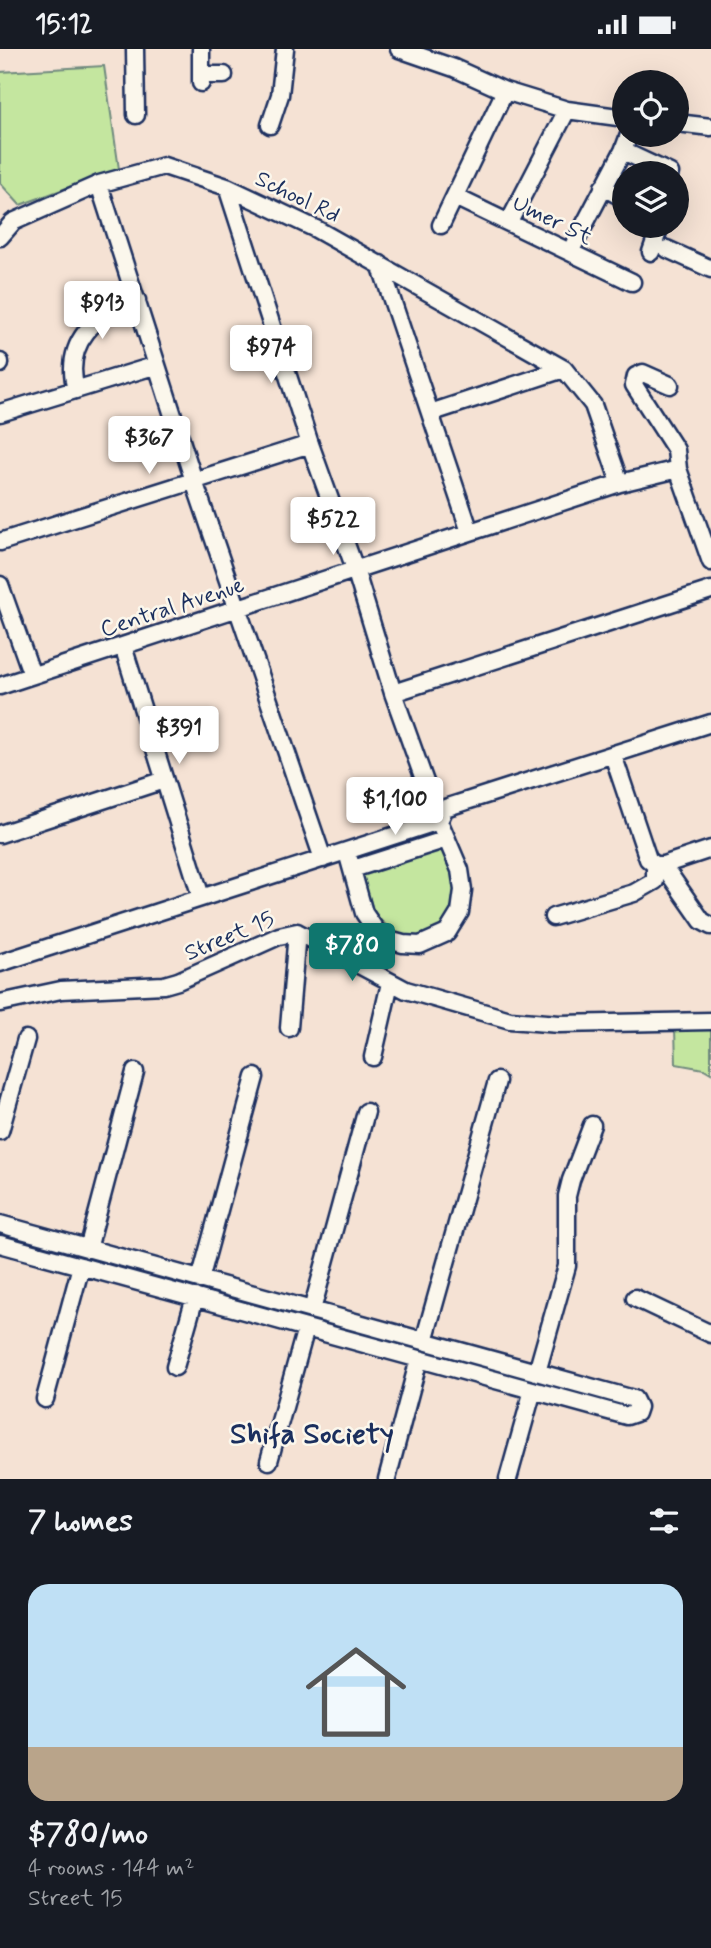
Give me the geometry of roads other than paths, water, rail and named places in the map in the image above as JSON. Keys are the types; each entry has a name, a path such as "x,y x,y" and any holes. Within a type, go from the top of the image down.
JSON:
{"street":[{"path":"135,49 136,115"},
{"path":"201,49 201,79 223,75"},
{"path":"270,125 280,95 285,49"},
{"path":"399,49 454,68 505,91 567,110 612,116"},
{"path":"441,225 505,91"},
{"path":"509,222 567,110"},
{"path":"689,124 711,127"},
{"path":"570,252 624,147"},
{"path":"623,151 644,161"},
{"name":"School Rd","path":"0,237 13,222 99,184 164,166 227,187 316,229 564,369"},
{"path":"99,184 194,481 323,859"},
{"path":"227,187 310,444 355,569 393,693 461,880 463,890 460,912 447,933 420,944 402,944 381,938 364,912 347,852"},
{"path":"603,187 612,192"},
{"name":"Umer St","path":"454,197 632,282"},
{"path":"660,238 659,250 711,269"},
{"path":"380,264 470,531"},
{"path":"76,390 72,363 87,330 97,319 116,307 137,300"},
{"path":"0,414 157,365"},
{"path":"430,413 564,369 593,405 620,483"},
{"path":"670,385 643,373 636,376 634,385 676,450 678,469 711,562"},
{"path":"0,542 310,444"},
{"name":"Central Avenue","path":"0,686 470,531 620,483 678,469"},
{"path":"0,585 32,675"},
{"path":"393,693 711,590"},
{"path":"123,646 201,897"},
{"path":"0,963 439,821 445,809 452,806 711,723"},
{"path":"613,755 648,859 659,865 702,921 711,926"},
{"path":"0,834 164,780"},
{"path":"353,869 447,839"},
{"path":"659,865 711,849"},
{"path":"553,917 634,893 654,881 659,865"},
{"path":"289,1028 298,932"},
{"name":"Street 15","path":"0,1003 61,990 164,985 279,936 298,932 390,983 430,999 510,1020 559,1024 711,1021"},
{"path":"373,1057 390,983"},
{"path":"0,1131 26,1039"},
{"path":"88,1249 135,1072"},
{"path":"200,1280 255,1077"},
{"path":"424,1341 497,1081"},
{"path":"312,1310 366,1112"},
{"path":"537,1372 567,1266 569,1188 592,1125"},
{"path":"0,1224 634,1399 638,1407 636,1413 627,1416 0,1244"},
{"path":"45,1399 81,1266"},
{"path":"175,1367 195,1297"},
{"path":"635,1298 711,1334"},
{"path":"269,1461 306,1328"},
{"path":"387,1479 419,1359"},
{"path":"508,1479 533,1390"}],"district":[{"name":"Shifa Society","path":"312,1433"}]}
